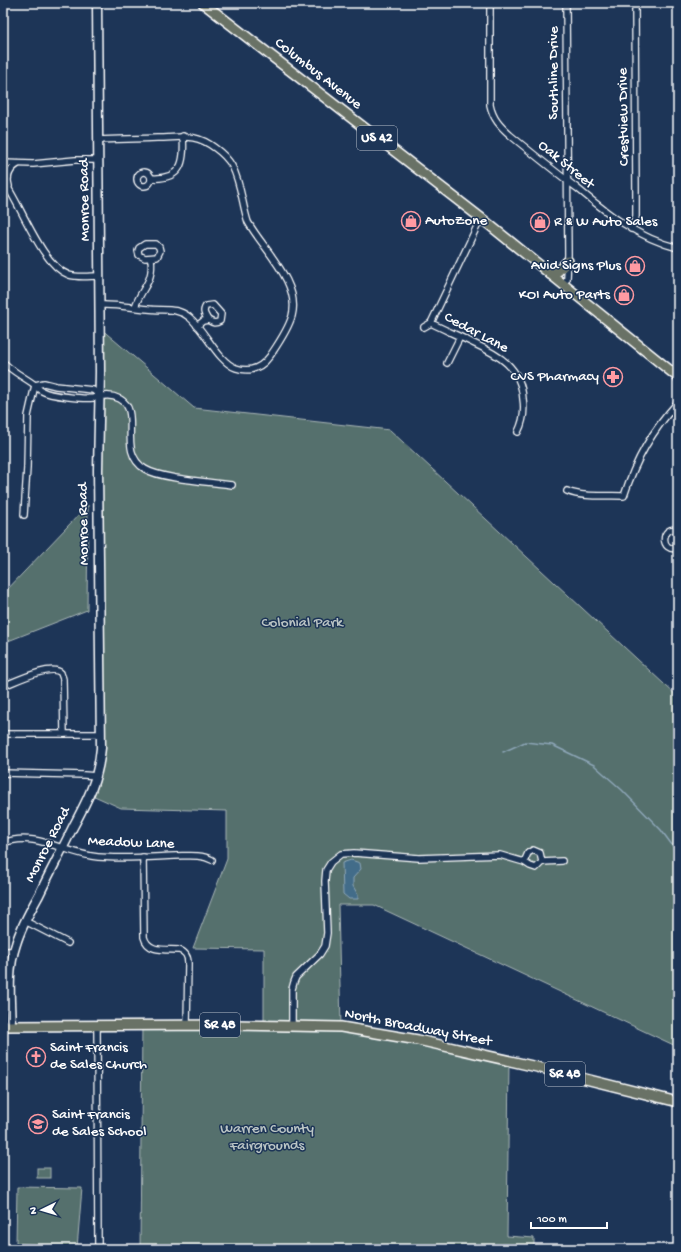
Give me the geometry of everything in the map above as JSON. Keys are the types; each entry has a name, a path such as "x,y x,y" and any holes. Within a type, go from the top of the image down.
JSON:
{"main road":[{"name":"Columbus Avenue","path":"203,3 481,218 678,377"},
{"path":"550,274 558,270 568,261"},
{"name":"North Broadway Street","path":"7,1026 187,1025 341,1027 418,1040 543,1068 678,1102"}],"street":[{"name":"Monroe Road","path":"7,1026 14,951 25,921 86,802 97,776 100,763 98,478 100,276 97,3"},
{"name":"Oak Street","path":"490,3 490,105 495,119 510,135 617,220 657,242 678,248"},
{"name":"Southline Drive","path":"563,284 567,279 568,261 566,3"},
{"name":"Crestview Drive","path":"631,229 636,217 635,3"},
{"path":"98,140 183,136 203,140 221,153 231,164 236,174 244,211 248,222 288,282 294,300 293,314 285,331 267,360 259,367 252,370 238,369 228,364 197,326 189,318 179,312 115,304 100,305"},
{"path":"151,178 165,178 178,170 183,160 183,136"},
{"path":"3,163 18,164 98,160"},
{"path":"11,192 8,182 8,174 13,167 18,164"},
{"path":"3,180 40,246 59,269 72,275 100,276"},
{"path":"424,327 431,323 481,218"},
{"path":"135,307 141,293 151,277 151,258"},
{"path":"197,326 203,321 208,320"},
{"name":"Cedar Lane","path":"431,323 498,355 509,366 518,378 523,393 523,420 518,432"},
{"path":"447,362 460,337"},
{"path":"3,362 18,376 35,385 44,383 67,388 94,390 100,396 117,398 127,405 130,416 132,454 138,463 146,470 160,475 232,485"},
{"path":"24,515 28,416 35,385"},
{"path":"567,491 574,494 624,496 629,479 646,444 655,430 678,402"},
{"path":"678,530 674,529 668,531 664,536 664,539 669,547 678,548"},
{"path":"3,686 45,670 57,671 61,674 63,679 64,734"},
{"path":"3,734 100,734"},
{"path":"3,774 97,776"},
{"name":"Meadow Lane","path":"3,843 30,838 75,852 99,857 190,856 205,857 212,860"},
{"path":"524,862 528,854 533,850 540,853 542,862"},
{"path":"292,1026 292,989 296,977 320,954 325,946 327,932 326,870 331,862 341,854 354,853 418,858 500,855 524,862 536,868 542,862 562,861"},
{"path":"142,857 143,930 145,941 146,944 152,948 178,950 182,951 187,956 187,1025"},
{"path":"25,921 68,943"},
{"path":"3,951 14,951"},
{"path":"97,1025 98,1249"}],"green space":[{"name":"Colonial Park","path":"100,328 194,408 390,430 678,697 678,1047 374,905 338,905 341,1027 509,1061 507,1236 534,1238 534,1249 140,1249 142,1025 264,1025 264,949 193,948 227,859 227,811 121,808 90,794 97,776"},
{"path":"88,505 87,610 3,643 3,594"},
{"path":"37,1168 50,1168 50,1178 37,1178"},
{"path":"17,1187 82,1188 77,1248 16,1243"}],"water":[{"path":"351,860 360,863 361,869 353,878 353,886 358,895 358,899 349,899 343,894 342,863"}],"waterway":[{"path":"503,752 525,742 552,745 594,765 622,790 661,830 678,853"}],"place":[{"name":"AutoZone","path":"411,221"},
{"name":"R & W Auto Sales","path":"540,222"},
{"name":"Avid Signs Plus","path":"635,266"},
{"name":"KOI Auto Parts","path":"624,295"},
{"name":"CVS Pharmacy","path":"613,377"},
{"name":"Saint Francis de Sales Church","path":"36,1057"},
{"name":"Saint Francis de Sales School","path":"38,1124"}],"park label":[{"name":"Warren County Fairgrounds","path":"267,1138"}]}
